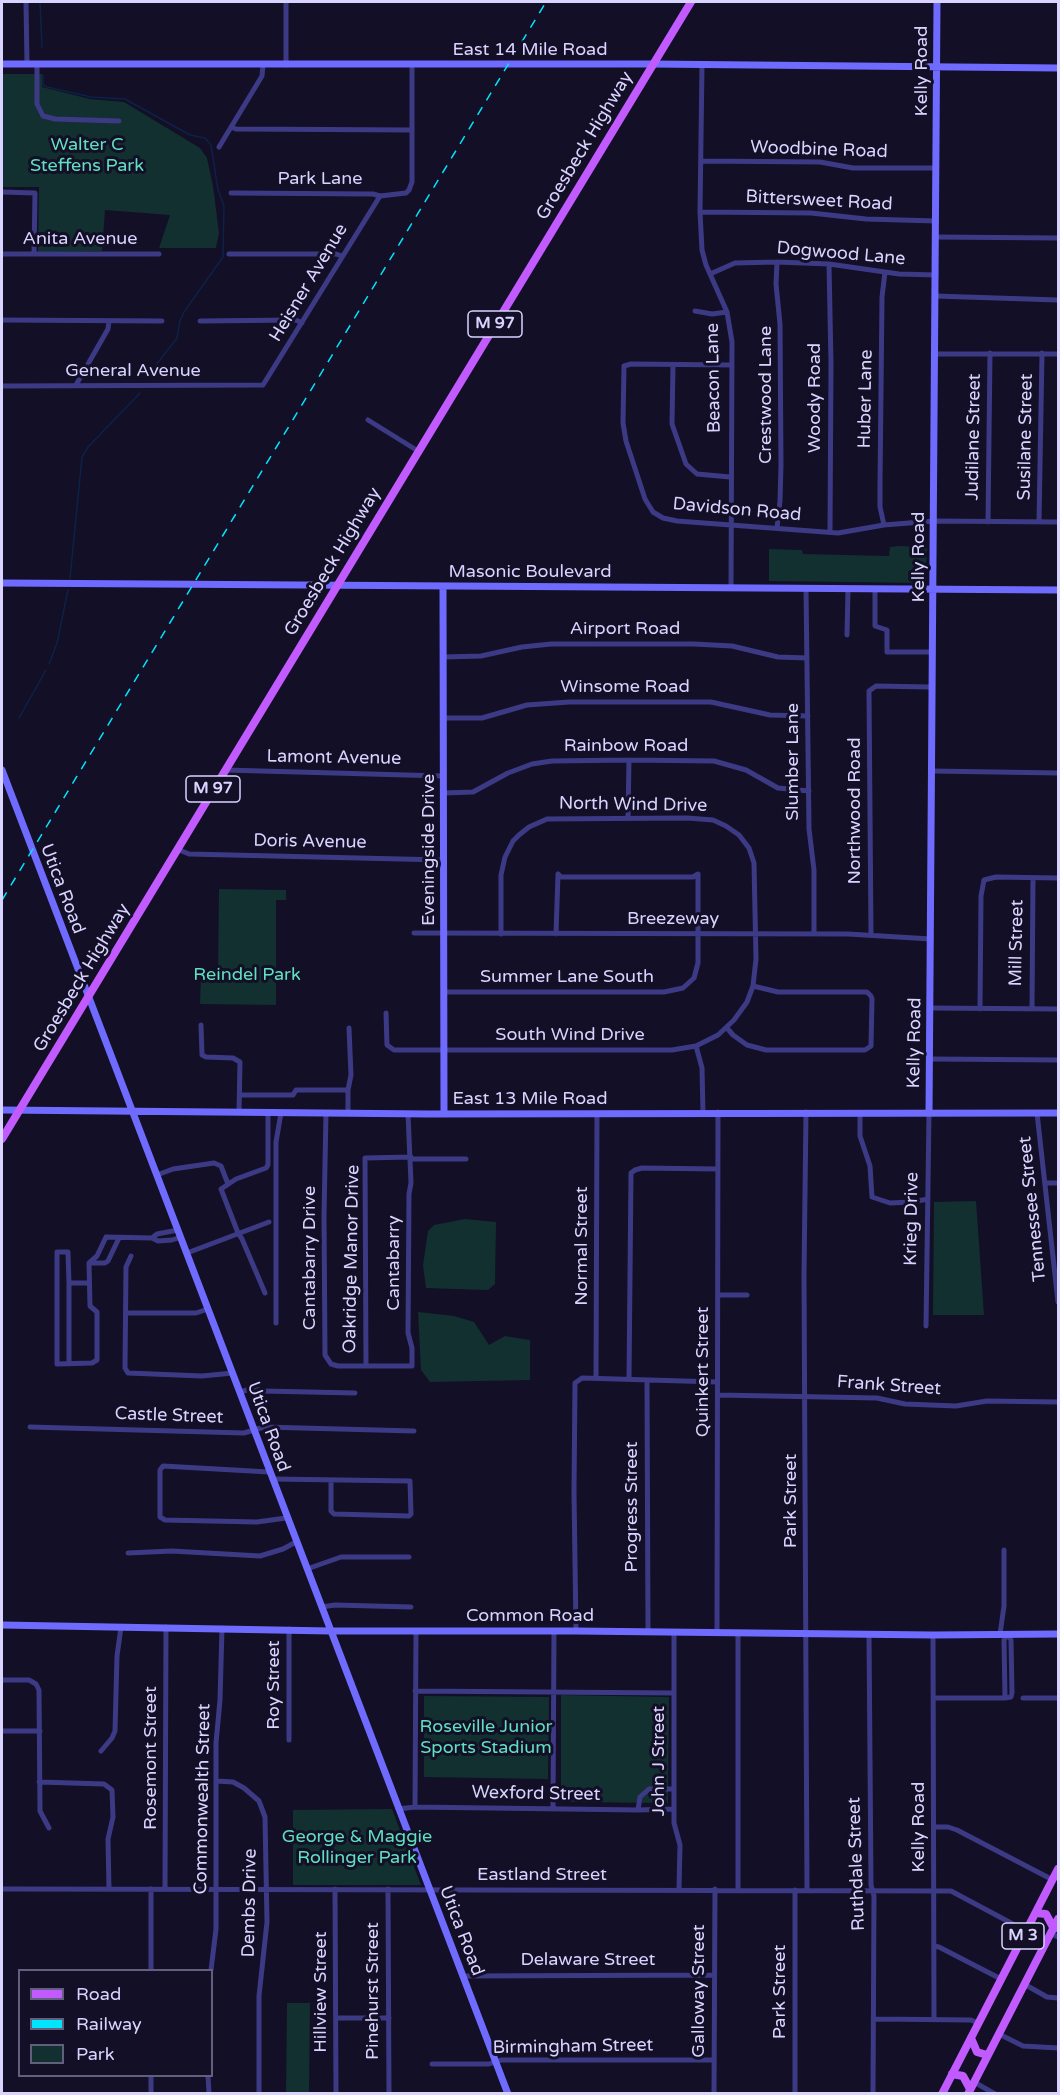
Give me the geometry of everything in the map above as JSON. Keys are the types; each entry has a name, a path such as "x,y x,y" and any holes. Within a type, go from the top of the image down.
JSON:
{"main road":[{"name":"Groesbeck Highway","path":"2,1138 691,2"},
{"name":"M 3","path":"942,2094 1059,1869"},
{"path":"1053,1880 1058,1890"},
{"path":"1036,1913 1046,1914 1055,1933"},
{"name":"M 3","path":"970,2088 1024,1984 1055,1933 1059,1920"},
{"path":"971,2038 977,2052 987,2055"},
{"path":"952,2074 963,2076 970,2088"}],"street":[{"path":"26,2 27,64"},
{"path":"286,2 286,65"},
{"name":"Kelly Road","path":"929,1113 937,2"},
{"name":"East 14 Mile Road","path":"2,64 652,64 1059,68"},
{"path":"37,64 37,104 44,116 55,119 119,121"},
{"path":"219,147 262,76 263,65"},
{"path":"231,127 236,129 412,130 412,65"},
{"name":"Beacon Lane","path":"702,65 700,212 702,250 727,312 731,330 731,588"},
{"name":"Park Lane","path":"231,193 400,195 408,191 412,182 412,130"},
{"name":"Woodbine Road","path":"701,161 820,162 853,168 936,168"},
{"path":"2,192 35,193 34,254"},
{"name":"Heisner Avenue","path":"263,385 380,196"},
{"name":"Bittersweet Road","path":"700,212 811,213 866,219 936,221"},
{"path":"936,237 1059,238"},
{"name":"Anita Avenue","path":"2,254 159,254"},
{"path":"229,254 336,254 342,256"},
{"name":"Dogwood Lane","path":"710,274 735,263 777,262 829,264 885,272 936,275"},
{"name":"Crestwood Lane","path":"777,262 781,465 777,528"},
{"name":"Woody Road","path":"829,264 830,532"},
{"name":"Huber Lane","path":"884,525 880,507 880,485 882,297 885,272"},
{"path":"935,296 1059,300"},
{"path":"695,311 712,314 727,312"},
{"path":"2,320 162,321"},
{"path":"200,321 296,320 302,323"},
{"path":"76,385 108,329 109,321"},
{"name":"Judilane Street","path":"988,522 990,353"},
{"name":"Susilane Street","path":"1040,522 1042,353"},
{"path":"935,354 1059,354"},
{"name":"Davidson Road","path":"674,365 631,364 624,366 624,431 642,490 653,512 669,520 830,532 849,532 884,525 934,522 1059,522"},
{"path":"730,477 697,474 686,464 672,424 674,365 731,365"},
{"name":"General Avenue","path":"2,386 263,385"},
{"path":"368,420 418,451"},
{"name":"Masonic Boulevard","path":"2,584 1059,590"},
{"name":"Eveningside Drive","path":"443,586 444,1114"},
{"name":"Slumber Lane","path":"806,589 809,841 814,870 814,934"},
{"path":"847,635 848,590"},
{"path":"874,590 875,626 887,630 887,652 933,652"},
{"name":"Airport Road","path":"443,657 481,656 522,647 550,644 671,644 723,645 778,657 807,658"},
{"name":"Northwood Road","path":"871,935 869,693 871,688 876,686 931,687"},
{"name":"Winsome Road","path":"443,718 482,718 528,705 569,702 711,702 770,715 808,716"},
{"path":"628,760 628,818"},
{"name":"Rainbow Road","path":"444,793 473,792 508,772 532,764 552,761 628,760 714,761 746,770 778,788 808,791"},
{"name":"Utica Road","path":"2,770 507,2094"},
{"name":"Lamont Avenue","path":"225,770 443,776"},
{"path":"932,771 1059,773"},
{"name":"North Wind Drive","path":"501,934 502,870 505,857 513,841 529,826 547,819 628,818 712,820 733,830 749,848 756,871 756,934"},
{"name":"Doris Avenue","path":"177,849 189,854 444,860"},
{"path":"556,934 558,874 561,877 693,877 698,874 698,934"},
{"path":"980,1009 981,897 984,880 991,877 1059,878"},
{"name":"Mill Street","path":"1032,1009 1033,878"},
{"name":"Breezeway","path":"414,933 814,934 931,939"},
{"name":"Summer Lane South","path":"444,992 669,992 689,984 697,971 698,934"},
{"path":"703,1113 702,1068 696,1046 727,1028 743,1009 753,986 756,934"},
{"path":"727,1028 740,1041 761,1049 865,1050 870,1048 872,999 870,994 863,992 778,992 753,986"},
{"path":"930,1008 1059,1010"},
{"name":"South Wind Drive","path":"386,1013 387,1042 392,1049 672,1050 696,1046"},
{"path":"201,1025 202,1055 233,1058 240,1062 239,1112"},
{"path":"348,1113 348,1090 351,1075 349,1028"},
{"path":"930,1059 1059,1060"},
{"path":"240,1095 293,1095 296,1090 348,1090"},
{"name":"East 13 Mile Road","path":"2,1110 408,1114 1059,1113"},
{"name":"Quinkert Street","path":"717,1632 718,1112"},
{"name":"Park Street","path":"806,1112 807,1890"},
{"path":"264,1293 221,1189 236,1179 266,1168 268,1165 268,1113"},
{"path":"276,1323 276,1142 281,1113"},
{"name":"Cantabarry Drive","path":"326,1113 325,1355 327,1361 334,1366 366,1366"},
{"name":"Normal Street","path":"596,1378 597,1113"},
{"path":"860,1113 860,1136 870,1166 872,1197 890,1203 928,1199"},
{"name":"Krieg Drive","path":"926,1326 929,1113"},
{"name":"Tennessee Street","path":"1037,1113 1055,1247 1059,1302"},
{"name":"Cantabarry","path":"366,1366 412,1366 412,1348 408,1333 411,1158 408,1114"},
{"name":"Oakridge Manor Drive","path":"366,1366 365,1158 411,1158"},
{"path":"411,1158 466,1159"},
{"path":"157,1175 173,1169 214,1163 222,1168 228,1184"},
{"path":"629,1379 631,1173 642,1168 718,1169"},
{"path":"1045,1183 1059,1183"},
{"path":"187,1253 269,1222"},
{"path":"69,1364 68,1252 57,1252 57,1364 69,1364 92,1363 97,1360 97,1312 90,1306 89,1263 97,1256 106,1237 152,1238 158,1241 172,1240 179,1234"},
{"path":"89,1263 108,1261 119,1238"},
{"path":"131,1256 126,1267 126,1368 128,1373 202,1376 233,1373"},
{"path":"69,1283 88,1282"},
{"path":"718,1295 747,1295"},
{"path":"126,1313 196,1313 208,1309"},
{"path":"576,1631 574,1492 574,1386 576,1381 582,1378 596,1378 717,1382"},
{"name":"Progress Street","path":"647,1381 648,1632"},
{"path":"240,1392 254,1388 263,1391 356,1394"},
{"name":"Frank Street","path":"718,1395 877,1398 905,1404 956,1406 987,1401 1059,1402"},
{"name":"Castle Street","path":"30,1427 244,1433 271,1427 414,1431"},
{"path":"269,1472 163,1466 160,1470 160,1517 165,1520 257,1522 286,1518"},
{"path":"272,1479 331,1480 410,1482 411,1514 409,1516 334,1514 331,1510 331,1480"},
{"path":"128,1553 172,1551 260,1556 283,1550 296,1542"},
{"path":"1000,1634 1004,1606 1004,1550"},
{"path":"307,1569 341,1557 409,1557"},
{"path":"321,1607 335,1605 411,1607"},
{"name":"Common Road","path":"2,1625 289,1629 330,1632 1059,1634"},
{"path":"101,1751 115,1731 117,1656 121,1627"},
{"name":"Rosemont Street","path":"165,1889 166,1627"},
{"name":"Commonwealth Street","path":"211,1969 216,1943 216,1780 222,1628"},
{"name":"Roy Street","path":"289,1629 289,1740"},
{"path":"415,1807 417,1631"},
{"path":"554,1631 554,1809"},
{"name":"John J Street","path":"674,1632 674,1809 675,1826 680,1845 680,1889"},
{"path":"738,1633 738,1889"},
{"name":"Ruthdale Street","path":"869,1634 871,1885 874,1896 873,2094"},
{"path":"933,1698 1005,1698 1004,1640 1008,1634"},
{"name":"Kelly Road","path":"933,1635 934,2019"},
{"path":"2,1680 29,1680 36,1684 40,1695 40,1811 49,1828"},
{"path":"416,1691 674,1693"},
{"path":"1023,1698 1059,1698"},
{"path":"2,1731 40,1731"},
{"name":"Dembs Drive","path":"216,1780 240,1785 252,1793 263,1808 266,1823 268,1889 266,1944 259,1996 259,2094"},
{"path":"39,1782 104,1784 112,1790 113,1817 108,1839 109,1889"},
{"path":"638,1810 640,1797 649,1789 674,1788"},
{"name":"Wexford Street","path":"398,1809 415,1807 674,1809"},
{"path":"934,1827 948,1827 957,1830 1053,1880"},
{"name":"Eastland Street","path":"2,1889 807,1890"},
{"path":"151,1889 151,1969"},
{"name":"Hillview Street","path":"335,1889 336,2094"},
{"name":"Pinehurst Street","path":"388,1889 389,2094"},
{"name":"Galloway Street","path":"714,2094 715,1889"},
{"name":"Park Street","path":"795,1890 795,2094"},
{"path":"807,1890 951,1891 1026,1931"},
{"path":"934,1946 1001,1979"},
{"name":"Delaware Street","path":"462,1976 714,1975"},
{"path":"1024,1984 1047,1996 1059,1998"},
{"path":"336,2018 389,2018"},
{"path":"874,2019 971,2020 978,2023"},
{"path":"999,2034 1023,2046 1059,2048"},
{"name":"Birmingham Street","path":"432,2064 489,2064 501,2060 714,2060"},
{"path":"151,2077 151,2094"},
{"path":"208,2077 209,2094"},
{"path":"970,2088 995,2094"}],"green space":[{"name":"Walter C Steffens Park","path":"2,74 42,74 42,87 90,99 124,102 200,148 207,158 213,186 219,233 216,248 159,248 170,215 105,210 102,251 38,252 39,187 2,187"},
{"path":"890,547 927,547 925,583 769,581 769,549 802,550 803,554 889,556"},
{"name":"Reindel Park","path":"219,889 286,890 286,900 276,900 276,1005 200,1004 201,975 218,975"},
{"path":"976,1201 984,1315 933,1315 934,1202"},
{"path":"465,1219 496,1222 495,1284 488,1290 426,1288 423,1265 428,1231 434,1225"},
{"path":"418,1312 454,1316 474,1322 489,1345 505,1336 530,1340 530,1380 430,1382 421,1370"},
{"path":"561,1695 669,1697 668,1803 561,1802"},
{"name":"Roseville Junior Sports Stadium","path":"424,1696 549,1697 548,1779 424,1777"},
{"name":"George & Maggie Rollinger Park","path":"392,1809 421,1885 293,1885 293,1810"},
{"path":"287,2003 310,2003 309,2093 286,2093"}],"waterway":[{"path":"40,2 42,48"},
{"path":"43,75 43,85 47,87 91,97 125,99 190,135 205,138 211,145 218,190 224,206 223,257 184,312 177,338 146,378"},
{"path":"70,578 82,457 88,447 140,393"},
{"path":"49,664 57,643 68,590"},
{"path":"19,718 46,670"}],"railway":[{"path":"2,900 546,2"}]}
